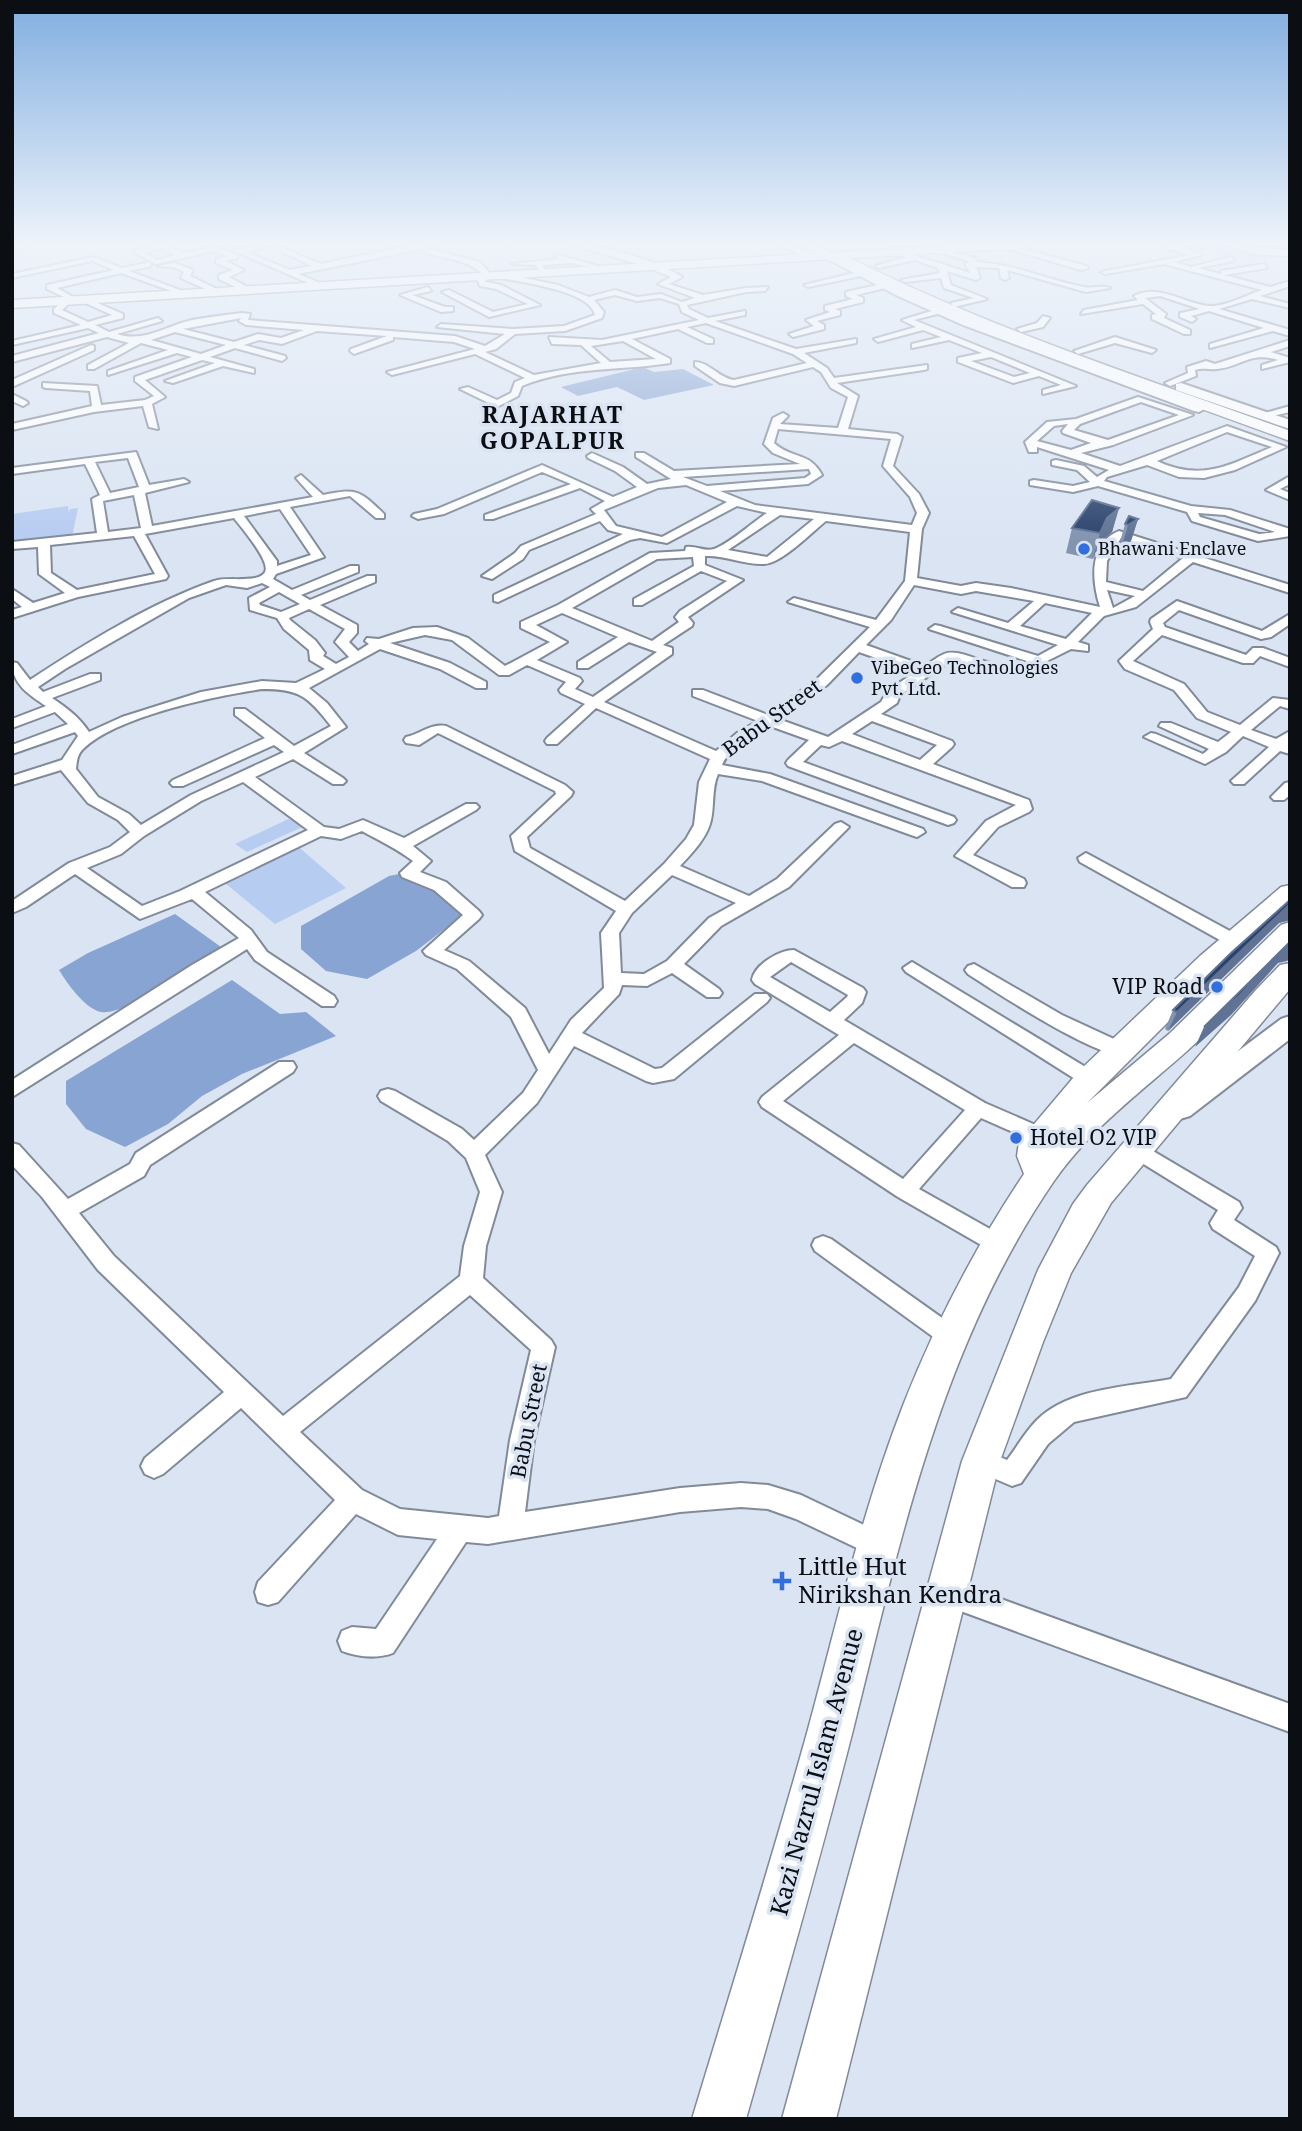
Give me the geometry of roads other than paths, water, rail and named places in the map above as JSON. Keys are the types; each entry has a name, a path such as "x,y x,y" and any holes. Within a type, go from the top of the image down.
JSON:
{"main road":[{"path":"1028,344 1290,438"},
{"path":"1059,344 1290,427"},
{"path":"809,2119 982,1461 1025,1342 1055,1270 1085,1214 1141,1143 1266,964 1290,893"},
{"name":"Kazi Nazrul Islam Avenue","path":"719,2119 828,1737 878,1545 911,1437 950,1337 998,1244 1041,1175 1071,1138 1131,1079 1179,1041 1266,964 1290,931"},
{"path":"1041,1175 1033,1156 1035,1142 1090,1079 1120,1050 1266,964"}],"street":[{"path":"12,359 71,344"},
{"path":"12,384 91,344"},
{"path":"91,368 133,344"},
{"path":"152,344 251,371"},
{"path":"354,351 372,344"},
{"path":"468,344 533,378"},
{"path":"392,372 497,344"},
{"path":"465,390 497,404 515,394 518,384 533,378 608,365 667,361 635,344"},
{"path":"774,344 796,352 815,364 824,370 834,386 853,396 842,431"},
{"path":"796,352 834,344"},
{"path":"915,346 923,344"},
{"path":"969,344 1071,386 1046,392"},
{"path":"1025,344 1211,420 1281,447 1233,467 1175,478 1150,460 1067,431 1077,422 1141,399 1211,420 1290,438"},
{"path":"1059,344 1263,415 1290,427"},
{"path":"1078,351 1100,344"},
{"path":"1131,344 1152,350"},
{"path":"1213,346 1218,344"},
{"path":"1170,383 1193,374 1190,369 1206,364 1215,367 1286,344"},
{"path":"12,427 95,409 147,403 160,397 138,379 236,345 282,358"},
{"path":"585,345 608,365"},
{"path":"111,373 176,351"},
{"path":"1263,352 1287,360 1265,367"},
{"path":"992,354 961,360 1013,380 1041,373"},
{"path":"1018,363 1055,356"},
{"path":"170,381 223,363"},
{"path":"698,364 723,381 734,383 815,364"},
{"path":"831,381 924,367"},
{"path":"971,379 992,373"},
{"path":"46,385 94,388 95,409"},
{"path":"12,397 23,403"},
{"path":"147,403 154,427"},
{"path":"1263,415 1290,409"},
{"path":"702,489 808,481 817,475 814,466 772,448 769,444 773,426 783,416"},
{"path":"1077,422 1054,420 1044,426 1032,446 1072,453 1115,472 1203,504 1203,510"},
{"path":"1072,453 1105,443 1211,420"},
{"path":"1034,483 1073,489 1098,483 1103,475 1150,460 1211,420"},
{"path":"773,426 897,437 888,466 915,496 923,513 916,528 911,581 961,590 976,587 1044,598 1105,612 1121,610 1145,595 1192,557"},
{"path":"12,471 132,454 142,490 143,531 162,576 75,594 12,614"},
{"path":"640,455 680,478 734,503 776,512 798,510 822,518 916,528"},
{"path":"592,456 619,469 647,489"},
{"path":"89,461 106,497"},
{"path":"1056,463 1080,468 1098,483 1189,509 1226,512 1290,533"},
{"path":"700,552 612,528 597,509 680,478 814,466"},
{"path":"418,516 440,512 542,468 613,501"},
{"path":"301,478 321,499"},
{"path":"1290,479 1271,490 1290,497"},
{"path":"103,536 97,499 184,482"},
{"path":"489,517 581,484"},
{"path":"12,546 143,531 357,494 380,516"},
{"path":"654,556 663,541 734,503"},
{"path":"35,691 60,666 186,595 225,581 247,584 318,557 284,507"},
{"path":"1189,509 1196,519 1258,538 1290,533"},
{"path":"718,552 776,512"},
{"path":"238,515 271,561 269,575 279,587 376,643 445,666 481,685"},
{"path":"488,576 501,565 519,556 525,548 604,515"},
{"path":"298,688 357,658 376,643 422,629 452,635 504,672 560,642 526,625 562,608 654,556 718,552 762,561 770,559 822,518"},
{"path":"498,598 634,534"},
{"path":"1105,612 1098,573 1106,547 1119,534 1290,589"},
{"path":"44,543 45,574 75,594"},
{"path":"700,552 700,567"},
{"path":"638,602 700,567 737,580 684,614 681,617 687,623 655,645"},
{"path":"292,594 354,569"},
{"path":"279,587 253,601 254,607 282,616 371,579"},
{"name":"Babu Street","path":"612,979 610,933 626,909 670,868 702,825 703,802 715,762 742,736 822,682 879,625 911,581"},
{"path":"1099,584 1145,595"},
{"path":"12,593 31,608"},
{"path":"1011,627 1044,598"},
{"path":"794,602 879,625"},
{"path":"1286,658 1258,652 1248,660 1160,630 1156,622 1177,605 1261,635 1290,618"},
{"path":"552,741 595,702 667,651 628,638 562,608"},
{"path":"958,612 1083,648"},
{"path":"698,693 829,743 843,736 892,700 893,693 925,671 953,657 1002,672 1021,669 1068,645 1105,612"},
{"path":"282,616 283,621 314,645 318,653 315,657 335,669"},
{"path":"352,628 342,642 357,658"},
{"path":"934,629 1039,661"},
{"path":"1160,630 1126,661 1130,666 1182,689 1202,715 1242,731 1286,743"},
{"path":"583,665 628,638"},
{"path":"858,647 925,671"},
{"path":"526,660 575,681 566,690 715,762 765,777 917,832"},
{"path":"12,666 35,691 59,706 79,725 85,736 70,757 68,770 80,780 93,800 134,823 138,833"},
{"path":"12,695 94,677"},
{"path":"12,908 75,867 106,855 133,840 138,833 196,798 339,727 326,709 298,688 281,683 197,698 108,728 81,744"},
{"path":"1151,737 1205,760 1284,703 1290,690"},
{"path":"12,724 59,706"},
{"path":"240,712 293,752 338,781"},
{"path":"870,715 947,744 923,765"},
{"path":"12,750 79,725"},
{"path":"1166,726 1221,748"},
{"path":"411,740 419,741 435,729 441,729 560,788 565,792 564,796 519,835 523,851 626,909"},
{"path":"843,736 1024,803 1024,809 992,824 963,856 1018,883"},
{"path":"178,783 275,739"},
{"path":"818,740 793,762 948,820"},
{"path":"1239,781 1286,743"},
{"path":"12,781 69,763"},
{"path":"244,776 319,831 341,834 363,825 400,844 423,861 408,873 440,886 472,915 432,951 463,965 518,1013 548,1070"},
{"path":"400,844 413,841 471,807"},
{"path":"474,1153 530,1098 571,1036 613,990 612,979 648,980 673,965 715,922 783,883 841,827"},
{"path":"75,867 140,913 172,903 279,848 319,831"},
{"path":"1086,858 1266,964"},
{"path":"670,868 750,903"},
{"path":"194,892 249,940 261,956 328,1001"},
{"path":"12,1090 198,969 249,940"},
{"path":"831,1021 856,999 857,992 794,956 787,956 761,975 761,980 978,1108 1040,1136"},
{"path":"673,965 713,993"},
{"path":"912,968 1090,1079"},
{"path":"974,970 1055,1020 1120,1050"},
{"path":"571,1036 653,1076 667,1074 761,998"},
{"path":"982,1461 1013,1473 1038,1434 1063,1414 1078,1408 1178,1389 1247,1294 1268,1253 1221,1223 1231,1208 1141,1143 1235,1065 1290,1025"},
{"path":"853,1034 769,1102 905,1191 998,1244"},
{"path":"65,1211 137,1170 143,1158 286,1067"},
{"path":"282,1432 471,1281 475,1246 491,1192 474,1153 455,1135 388,1096"},
{"path":"905,1191 978,1108"},
{"path":"12,1151 106,1263 241,1393 353,1499 398,1522 488,1531 680,1500 741,1495 768,1497 801,1508 878,1545"},
{"path":"823,1245 950,1337"},
{"name":"Babu Street","path":"471,1281 543,1347 522,1440 510,1528"},
{"path":"154,1466 241,1393"},
{"path":"268,1592 353,1499"},
{"path":"352,1641 383,1643 459,1529"},
{"path":"946,1592 1290,1718"}],"place":[{"name":"Bhawani Enclave","path":"1084,549"},
{"name":"VibeGeo Technologies Pvt. Ltd.","path":"857,678"},
{"name":"VIP Road","path":"1217,987"},
{"name":"Hotel O2 VIP","path":"1016,1138"},
{"name":"Little Hut Nirikshan Kendra","path":"782,1581"}],"district":[{"name":"RAJARHAT GOPALPUR","path":"553,428"}]}
